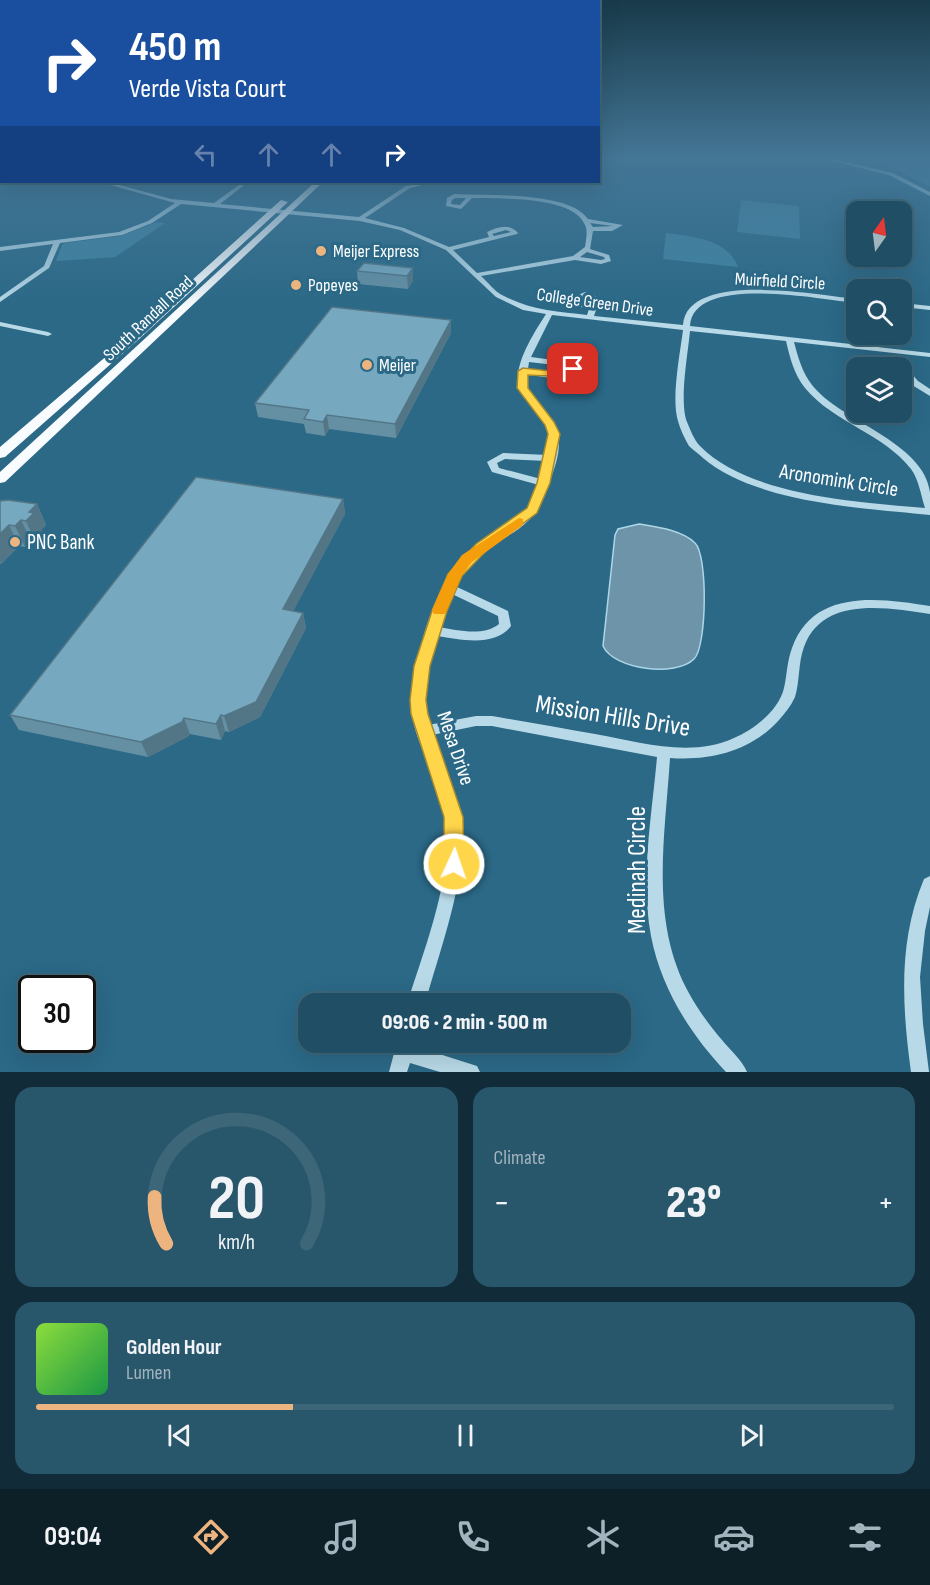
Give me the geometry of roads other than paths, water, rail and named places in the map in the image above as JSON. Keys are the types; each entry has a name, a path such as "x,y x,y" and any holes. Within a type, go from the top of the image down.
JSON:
{"main road":[{"name":"South Randall Road","path":"0,454 284,209"},
{"name":"South Randall Road","path":"0,478 281,211"}],"street":[{"path":"0,249 129,231 150,222 169,209"},
{"name":"College Green Drive","path":"259,209 360,219 417,234 448,249 504,299 526,308 589,318 930,355"},
{"path":"360,219 375,209"},
{"path":"575,258 587,250 590,244 588,221 577,209"},
{"path":"588,221 611,222 620,227 589,229"},
{"path":"448,249 492,238"},
{"path":"0,300 47,267 57,242"},
{"path":"476,275 575,258 601,262 609,260 607,256 587,250"},
{"name":"Muirfield Circle","path":"687,329 692,308 718,294 759,292 846,300"},
{"path":"912,306 930,308"},
{"path":"589,318 593,308"},
{"path":"525,365 537,335 550,313"},
{"path":"0,324 48,334"},
{"name":"Aronomink Circle","path":"687,329 681,420 692,442 714,464 745,479 783,492 930,512"},
{"path":"789,339 793,363 807,384 836,412 890,446 910,463 922,482 930,507"},
{"path":"895,350 897,357"},
{"path":"565,364 573,369 569,374 560,375 525,365 565,364"},
{"name":"Mesa Drive","path":"419,993 454,864 456,837 450,802 424,731 418,700 419,683 433,631 456,574 467,559 532,510 544,483 554,434 550,424 522,388 525,365"},
{"path":"912,380 930,393"},
{"path":"544,483 495,470 492,462 503,456 550,458"},
{"path":"433,631 482,635 496,633 505,626 504,614 450,588"},
{"name":"Mission Hills Drive","path":"424,731 476,721 507,722 664,752 691,754 718,750 743,741 765,728 787,700 797,651 804,632 814,620 834,608 874,604 930,610"},
{"name":"Medinah Circle","path":"664,752 656,896 664,956 696,1022 738,1072"},
{"path":"920,1072 910,992 911,956 930,884"},
{"path":"398,1072 403,1053"},
{"path":"420,1053 471,1072"}],"place":[{"name":"Meijer Express","path":"321,251"},
{"name":"Popeyes","path":"296,285"},
{"name":"Meijer","path":"367,365"},
{"name":"PNC Bank","path":"15,542"}]}
